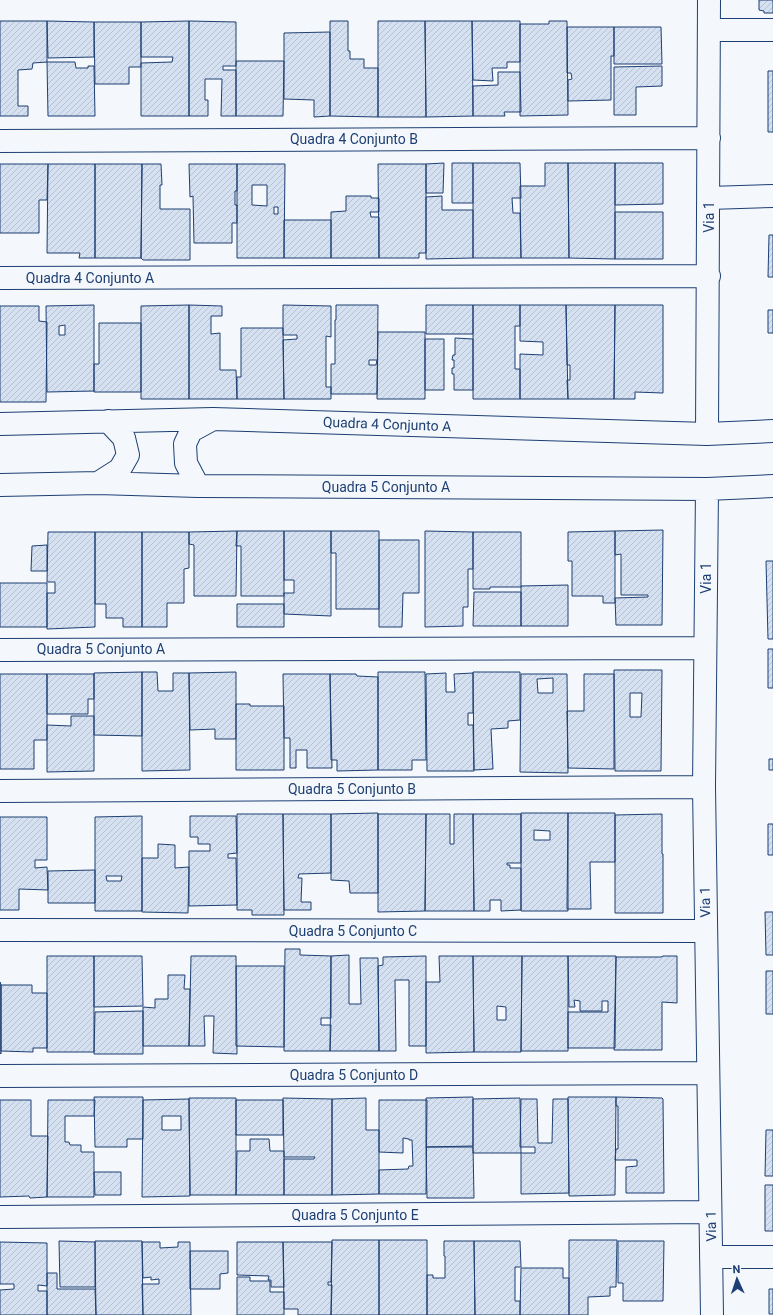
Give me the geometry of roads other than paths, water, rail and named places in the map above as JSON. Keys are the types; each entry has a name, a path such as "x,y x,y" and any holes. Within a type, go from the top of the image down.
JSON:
{"street":[{"name":"Via 1","path":"707,434 709,276 709,0"},
{"path":"709,30 773,30"},
{"name":"Quadra 4 Conjunto B","path":"0,141 708,138"},
{"path":"709,198 773,196"},
{"name":"Quadra 4 Conjunto A","path":"0,278 709,276"},
{"path":"198,486 186,463 185,444 191,432 213,419"},
{"name":"Quadra 4 Conjunto A","path":"0,424 213,419 707,434 773,431"},
{"path":"98,483 120,469 128,455 124,438 108,421"},
{"name":"Quadra 5 Conjunto A","path":"0,485 98,483 198,486 707,489 773,486"},
{"name":"Via 1","path":"707,489 704,787 712,1315"},
{"name":"Quadra 5 Conjunto A","path":"0,650 705,648"},
{"name":"Quadra 5 Conjunto B","path":"0,791 704,787"},
{"name":"Quadra 5 Conjunto C","path":"0,930 706,931"},
{"name":"Quadra 5 Conjunto D","path":"0,1076 708,1073"},
{"name":"Quadra 5 Conjunto E","path":"0,1217 710,1212"},
{"path":"711,1257 773,1257"}]}
